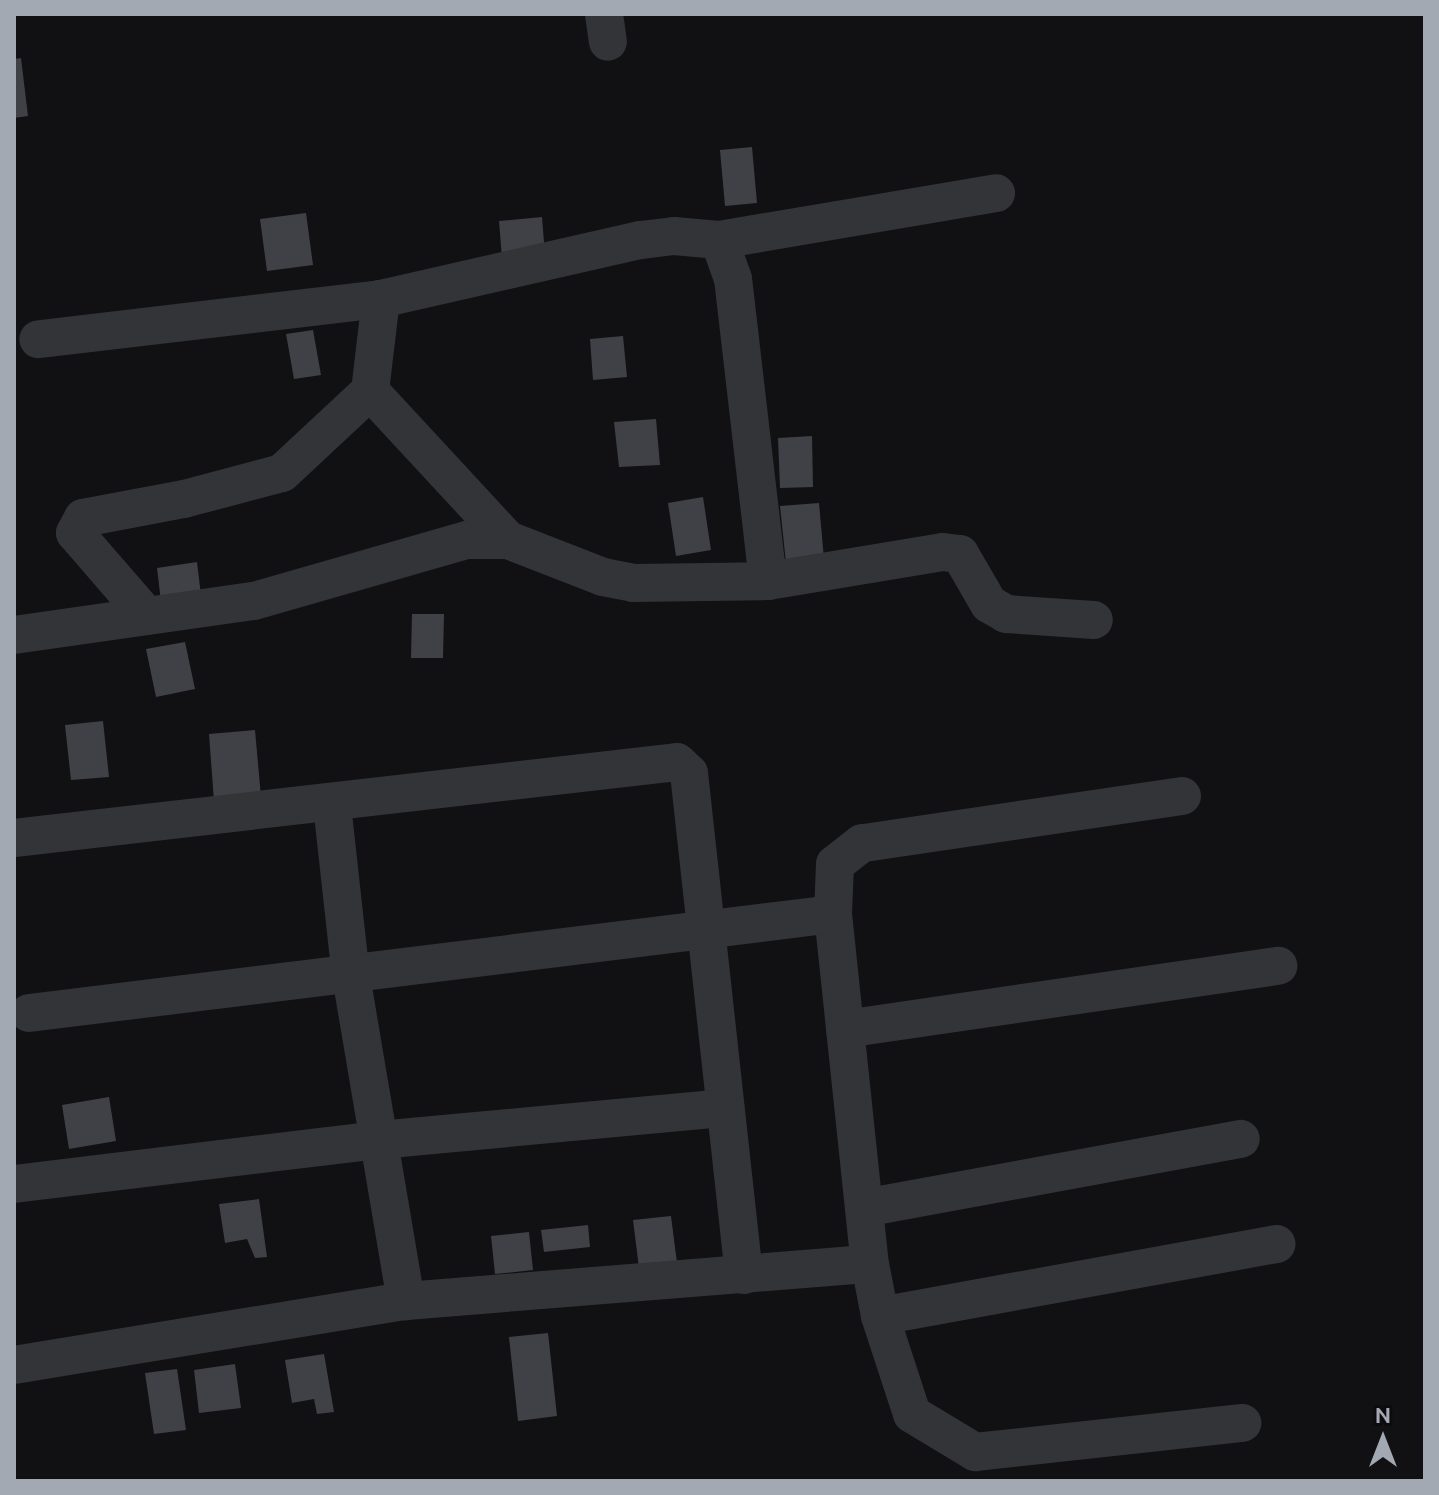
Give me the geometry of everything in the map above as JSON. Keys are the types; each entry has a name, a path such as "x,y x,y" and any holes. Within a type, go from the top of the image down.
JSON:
{"street":[{"path":"38,339 381,299 640,240 674,236 719,240 996,193"},
{"path":"719,240 733,279 768,581"},
{"path":"147,616 75,533 83,518 184,499 282,473 370,391 381,299"},
{"path":"370,391 508,540"},
{"path":"14,635 254,601 467,540 508,540 603,577 633,583 768,581 943,552 960,554 989,604 1006,614 1094,620"},
{"path":"14,838 332,805 677,762 689,773 744,1275"},
{"path":"1182,796 862,843 835,864 833,914 870,1264 880,1316 912,1414 975,1452 1242,1423"},
{"path":"332,805 351,976 406,1301"},
{"path":"29,1013 351,976 704,928 833,914"},
{"path":"845,1029 1278,966"},
{"path":"14,1184 379,1140 726,1108"},
{"path":"864,1208 1241,1139"},
{"path":"880,1316 1277,1244"},
{"path":"14,1365 406,1301 870,1264"}],"building":[{"path":"21,58 28,116 14,118 14,59"},
{"path":"752,147 757,203 725,206 720,150"},
{"path":"306,213 313,265 267,271 260,219"},
{"path":"542,217 545,255 502,258 499,221"},
{"path":"313,330 321,375 294,379 286,334"},
{"path":"623,336 627,377 593,380 590,339"},
{"path":"656,419 660,465 619,467 614,422"},
{"path":"812,436 813,487 780,488 778,438"},
{"path":"703,497 711,550 676,556 668,503"},
{"path":"819,503 824,559 786,563 780,506"},
{"path":"197,562 202,604 162,610 157,568"},
{"path":"412,614 444,614 443,658 411,658"},
{"path":"185,642 195,689 156,697 146,649"},
{"path":"103,721 109,777 71,780 65,725"},
{"path":"255,730 261,797 214,801 209,734"},
{"path":"109,1097 116,1141 69,1149 62,1105"},
{"path":"259,1199 267,1257 255,1258 247,1239 225,1243 219,1204"},
{"path":"671,1216 677,1263 639,1268 633,1220"},
{"path":"588,1225 590,1247 544,1252 541,1230"},
{"path":"529,1232 533,1270 495,1274 491,1236"},
{"path":"548,1333 557,1416 518,1421 509,1337"},
{"path":"324,1354 334,1412 317,1414 314,1399 292,1403 285,1360"},
{"path":"235,1364 241,1408 199,1413 194,1370"},
{"path":"177,1369 186,1430 154,1434 145,1373"}]}
